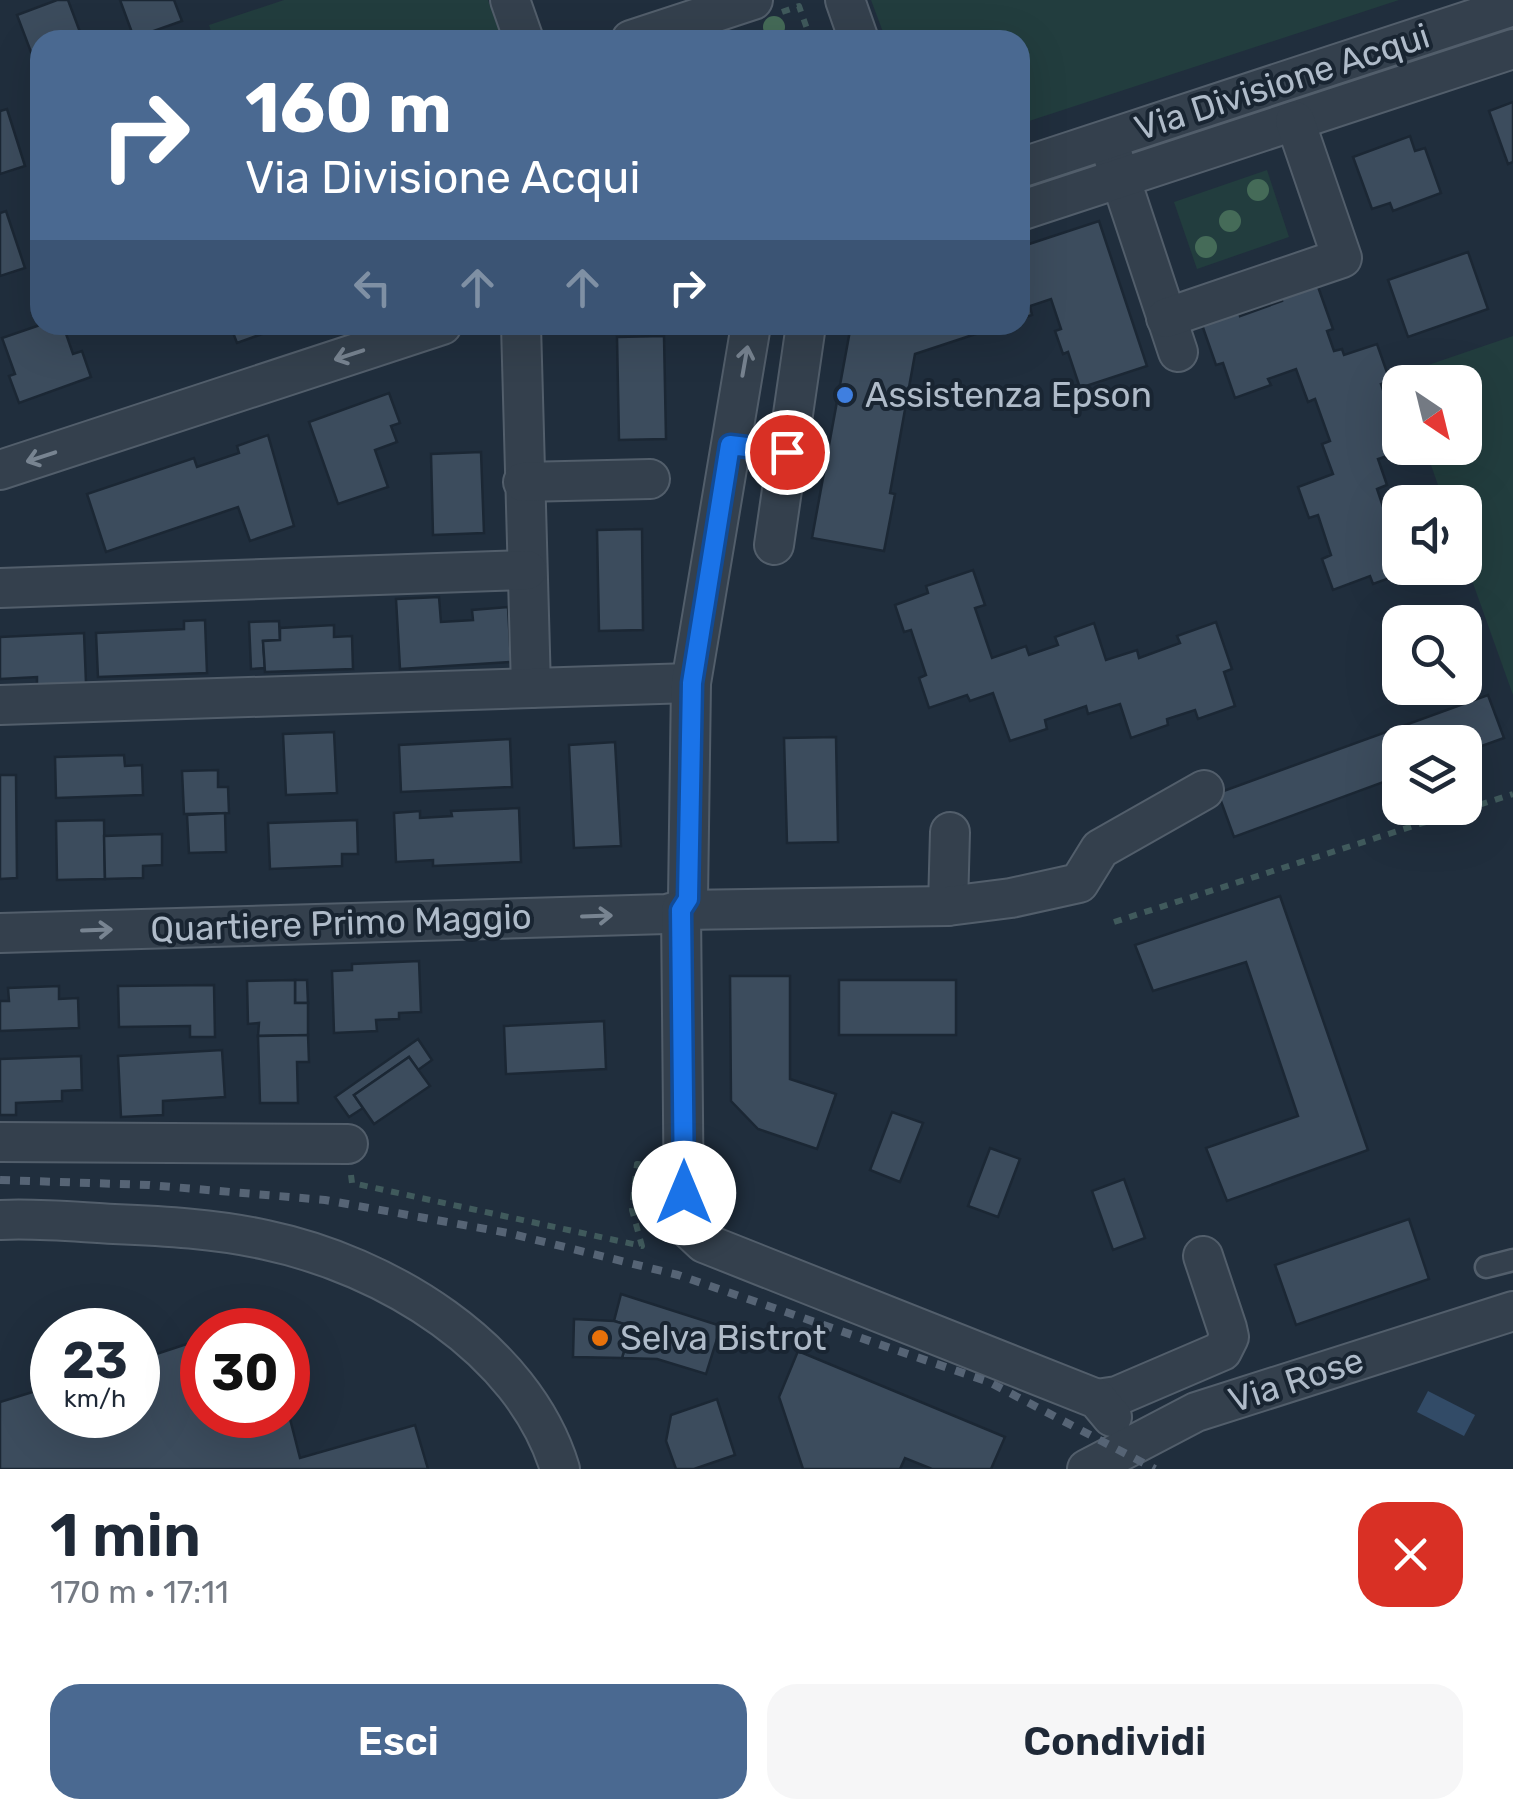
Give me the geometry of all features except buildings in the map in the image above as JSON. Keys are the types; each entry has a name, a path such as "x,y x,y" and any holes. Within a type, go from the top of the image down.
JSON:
{"street":[{"path":"510,0 520,30"},
{"path":"662,30 753,0"},
{"path":"844,0 856,30"},
{"name":"Via Divisione Acqui","path":"1030,165 1513,6"},
{"name":"Via Divisione Acqui","path":"1030,207 1513,49"},
{"name":"Via Divisione Acqui","path":"1108,140 1172,335 1342,258 1295,121"},
{"path":"0,470 412,335"},
{"path":"521,335 531,688"},
{"path":"750,335 692,683 688,899 681,910 687,1226 704,1243 1105,1408 1116,1396 1222,1350 1227,1328 1203,1256"},
{"path":"774,545 805,335"},
{"path":"730,445 787,452"},
{"path":"524,482 650,478"},
{"path":"0,588 527,570"},
{"path":"0,705 692,683"},
{"name":"Quartiere Primo Maggio","path":"0,932 667,914 681,910 948,906 1079,884 1100,849 1204,790"},
{"path":"948,906 950,832"},
{"path":"0,1142 348,1144"},
{"path":"0,1220 168,1227 267,1240 337,1263 400,1290 462,1331 507,1374 534,1413 560,1469"},
{"name":"Via Rose","path":"1087,1469 1196,1412 1513,1311"}],"lane":[{"path":"1486,1267 1513,1260"}],"path":[{"path":"1114,922 1513,794"},
{"path":"348,1144 352,1183 642,1246 632,1210 638,1164 684,1169"}],"green space":[{"path":"284,0 488,0 498,30 211,30 209,25"},
{"path":"871,0 1399,0 1030,121 1030,30 882,30"},
{"path":"1267,170 1289,237 1197,269 1174,202"},
{"path":"1513,336 1513,695 1474,585 1482,585 1482,485 1438,485 1431,465 1482,465 1482,365 1428,365"}],"water":[{"path":"1428,1391 1475,1415 1464,1436 1417,1412"}],"railway":[{"path":"0,1180 149,1185 325,1200 508,1233 678,1275 989,1382 1155,1469"}],"place":[{"name":"Assistenza Epson","path":"845,395"},
{"name":"Selva Bistrot","path":"600,1338"}],"route":[{"path":"684,1193 681,910 688,899 692,683 730,445 787,452"}]}
